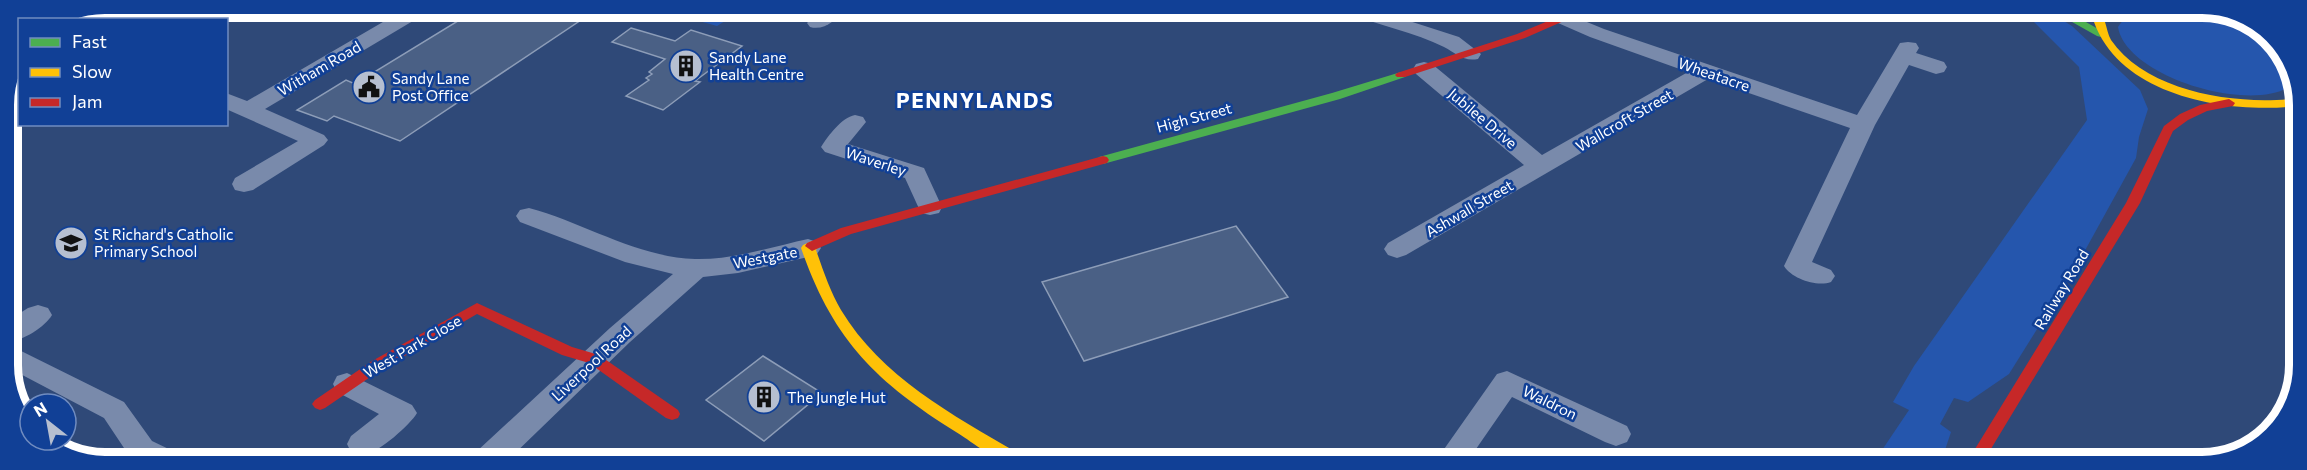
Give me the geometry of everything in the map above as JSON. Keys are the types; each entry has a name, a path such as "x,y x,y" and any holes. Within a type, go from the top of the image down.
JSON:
{"street":[{"name":"Witham Road","path":"249,109 404,18"},
{"path":"817,23 823,18"},
{"path":"1380,18 1451,42 1470,54"},
{"path":"2071,18 2101,34"},
{"path":"2102,18 2099,22 2101,34 2111,50 2131,66 2159,81 2193,94 2229,103 2289,106"},
{"name":"High Street","path":"808,248 846,231 1336,96 1470,54 1565,19"},
{"name":"Wheatacre","path":"1565,19 1597,33 1706,72 1863,125"},
{"path":"1822,276 1797,266 1863,125 1906,52 1936,67"},
{"path":"2131,66 2158,99"},
{"name":"Jubilee Drive","path":"1424,69 1541,167"},
{"name":"Wallcroft Street","path":"1541,167 1706,72"},
{"path":"228,101 316,140 244,184"},
{"path":"2166,114 2168,129 2184,117 2204,108 2229,103"},
{"name":"Waverley","path":"855,122 833,147 915,173 930,207"},
{"name":"Railway Road","path":"1981,452 2133,203 2168,129"},
{"name":"Ashwall Street","path":"1397,249 1541,167"},
{"name":"Westgate","path":"529,216 655,261 696,268 808,248 824,294 844,327 867,356 881,370 930,407 1002,452"},
{"name":"Liverpool Road","path":"496,452 594,359 696,268"},
{"name":"West Park Close","path":"320,404 409,346 472,301 567,351 594,359 672,414"},
{"path":"18,327 38,315"},
{"path":"18,360 114,410 141,449 147,452"},
{"name":"Waldron","path":"1457,452 1507,382 1616,434"},
{"name":"West Park Close","path":"348,384 402,413 362,444"}],"shaded area":[{"path":"688,18 730,18 717,26"},
{"path":"2030,18 2059,18 2072,26 2140,90 2148,109 2139,137 2136,158 2077,265 2009,374 1968,402 1954,398 1940,424 1951,432 1944,452 1881,452 1909,410 1893,402 1914,366 2087,120 2079,67"},
{"path":"2126,18 2202,18 2230,23 2246,30 2264,43 2277,61 2287,87 2278,92 2254,95 2226,93 2196,87 2168,76 2144,62 2126,45 2118,27"}],"building":[{"path":"463,18 584,18 400,141 334,116 327,121 297,110 346,80 355,84"},
{"name":"Sandy Lane Health Centre","path":"631,28 675,41 691,30 742,46 695,81 700,82 663,110 626,96 649,80 646,78 652,74 649,72 665,59 612,42"},
{"path":"1236,226 1288,297 1084,361 1042,282"},
{"name":"The Jungle Hut","path":"763,356 822,393 764,441 706,400"}],"traffic: fast":[{"path":"2071,18 2101,34"},
{"path":"1103,160 1336,96 1401,75"}],"traffic: slow":[{"path":"2102,18 2099,22 2108,43 2145,75 2169,87 2222,102 2249,105 2289,103"},
{"path":"812,246 808,248 831,305 842,323 878,366 945,417 1002,452"}],"traffic: jam":[{"path":"1401,75 1521,36 1564,18"},
{"path":"1981,452 2133,203 2168,129 2184,117 2204,108 2229,103"},
{"path":"812,246 846,231 1103,160"},
{"path":"320,404 377,365 477,308 567,351 594,359 672,414"}],"place":[{"name":"Sandy Lane Health Centre","path":"686,66"},
{"name":"Sandy Lane Post Office","path":"369,87"},
{"name":"St Richard's Catholic Primary School","path":"71,243"},
{"name":"The Jungle Hut","path":"764,397"}],"district":[{"name":"PENNYLANDS","path":"975,99"}]}
